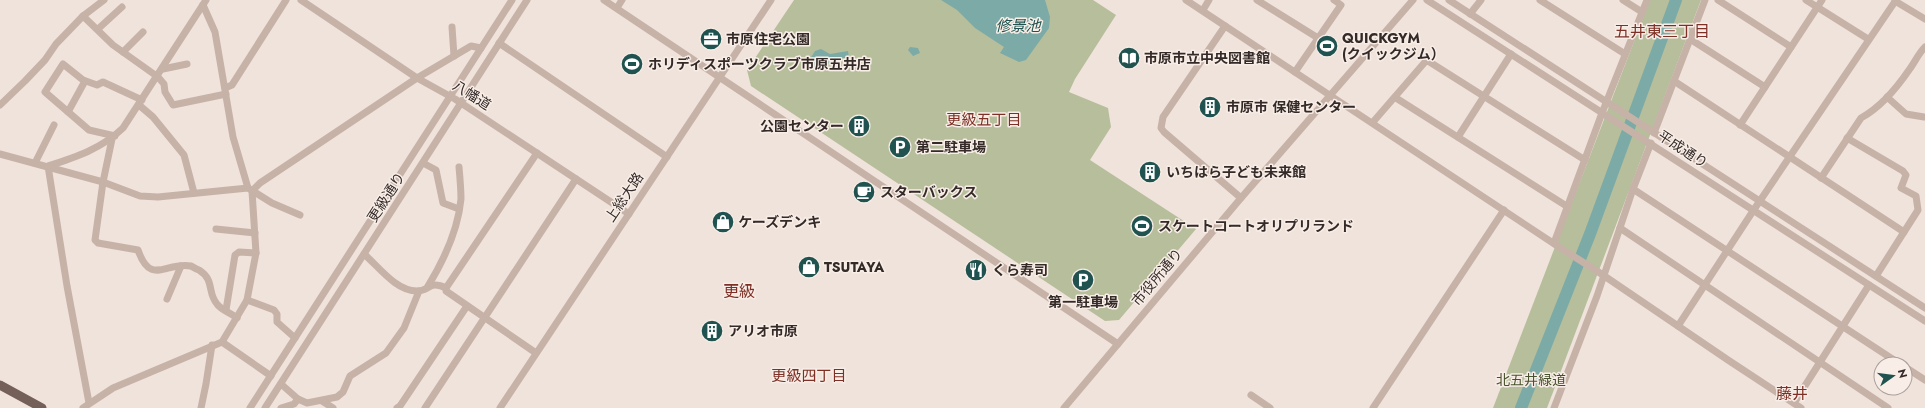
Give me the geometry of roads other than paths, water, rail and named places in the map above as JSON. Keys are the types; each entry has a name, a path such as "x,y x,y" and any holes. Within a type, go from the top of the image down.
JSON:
{"main road":[{"path":"0,385 42,408"}],"street":[{"path":"0,105 26,81 45,60 56,44 83,16 104,0"},
{"path":"83,16 98,28 113,45 158,77 164,84 165,92 173,105 225,91 232,85 286,0"},
{"name":"八幡道","path":"301,0 417,78 461,103 629,214"},
{"name":"更級通り","path":"250,408 512,0"},
{"name":"更級通り","path":"265,408 527,0"},
{"path":"604,0 1118,344"},
{"path":"616,8 622,0"},
{"name":"上総大路","path":"500,408 771,0"},
{"path":"1186,0 1373,122 1801,408"},
{"path":"1203,10 1210,0"},
{"path":"1257,0 1318,38"},
{"path":"1295,72 1341,5 1334,0"},
{"name":"市役所通り","path":"1064,408 1241,198 1413,0"},
{"name":"平成通り","path":"1427,0 1925,321"},
{"name":"平成通り","path":"1449,0 1925,308"},
{"path":"1470,14 1481,0"},
{"path":"1540,0 1625,54"},
{"path":"1623,0 1642,12"},
{"path":"1554,243 1606,102 1647,0"},
{"path":"1654,133 1705,0"},
{"path":"1718,0 1791,47"},
{"path":"1806,0 1868,39"},
{"path":"1740,125 1822,0"},
{"path":"1678,326 1706,286 1753,211 1895,1 1925,19"},
{"path":"83,408 113,388 222,342 247,300 256,253 250,190 233,137 215,32 205,2"},
{"path":"48,166 79,156 114,137 123,128 158,77 205,2"},
{"path":"98,28 122,7"},
{"path":"1225,26 1164,117 1161,128 1241,198"},
{"path":"452,27 454,56"},
{"path":"123,52 143,32"},
{"path":"1690,39 1765,87"},
{"path":"499,43 667,157"},
{"path":"0,154 103,182 140,196 158,197 194,193 250,190 417,78 471,46 481,48"},
{"path":"1821,178 1861,118 1870,113 1894,90 1919,52 1925,47"},
{"path":"1458,137 1511,54"},
{"path":"1373,122 1396,98 1425,62 1428,61 1585,160"},
{"path":"114,137 89,130 44,92 63,64 85,81 97,85 103,82 140,102 184,155 194,193"},
{"path":"163,69 188,64"},
{"path":"68,112 85,81"},
{"path":"1674,81 1904,232"},
{"path":"1887,97 1906,114 1925,119"},
{"path":"1396,98 1568,207"},
{"path":"35,163 54,125"},
{"path":"114,137 103,182 95,240 98,243 138,250 147,268 155,271 182,266 192,266 204,274 210,282 214,301 218,306 237,318"},
{"path":"1847,138 1905,173 1906,175 1901,188 1916,196 1918,210 1876,276"},
{"path":"1554,408 1597,296 1600,273 1620,228 1651,143"},
{"path":"446,288 537,153"},
{"path":"423,163 436,170 443,203 459,209"},
{"path":"48,166 67,286 89,403"},
{"path":"428,286 447,251 459,209 461,198 459,167"},
{"path":"425,408 576,179"},
{"path":"1633,189 1887,356"},
{"path":"250,190 272,203 300,215"},
{"path":"1373,408 1504,210"},
{"path":"1620,228 1888,408"},
{"path":"216,229 255,233"},
{"path":"226,310 235,255 239,252 256,253"},
{"path":"364,254 393,281 404,288 419,291"},
{"path":"167,299 182,266"},
{"path":"281,384 298,399 307,403 337,397 342,392 350,376 386,353 404,328 419,291 428,286 438,285 446,288"},
{"path":"1794,403 1869,285"},
{"path":"446,288 446,292 536,353"},
{"path":"247,300 274,310 277,314 277,322 295,338"},
{"path":"396,408 400,406 467,306"},
{"path":"222,342 271,376"},
{"path":"201,408 212,345"},
{"path":"1913,373 1925,380"},
{"path":"1251,395 1270,408"},
{"path":"281,408 294,404 298,399"},
{"path":"322,400 333,408"}],"water":[{"name":"修景池","path":"941,0 1045,0 1050,17 1049,28 1026,60 1019,62 1000,53 1004,47 975,28 957,10"},
{"path":"910,47 918,48 920,53 913,56 908,50"},
{"path":"821,49 830,54 848,51 849,57 831,61 824,68 819,70 811,64 810,59 815,51"}],"waterway":[{"path":"1521,408 1590,234 1676,0"}],"place":[{"name":"市原住宅公園","path":"711,39"},
{"name":"QUICKGYM (クイックジム）","path":"1327,46"},
{"name":"市原市立中央図書館","path":"1129,58"},
{"name":"ホリディスポーツクラブ市原五井店","path":"632,64"},
{"name":"市原市 保健センター","path":"1210,107"},
{"name":"公園センター","path":"859,126"},
{"name":"第二駐車場","path":"900,147"},
{"name":"いちはら子ども未来館","path":"1150,172"},
{"name":"スターバックス","path":"864,192"},
{"name":"ケーズデンキ","path":"723,222"},
{"name":"スケートコートオリプリランド","path":"1142,226"},
{"name":"TSUTAYA","path":"809,267"},
{"name":"くら寿司","path":"976,270"},
{"name":"第一駐車場","path":"1083,280"},
{"name":"アリオ市原","path":"712,331"}],"district":[{"name":"五井東三丁目","path":"1662,31"},
{"name":"更級五丁目","path":"984,120"},
{"name":"更級","path":"739,291"},
{"name":"更級四丁目","path":"809,376"},
{"name":"藤井","path":"1792,393"}],"park label":[{"name":"北五井緑道","path":"1531,380"}]}
